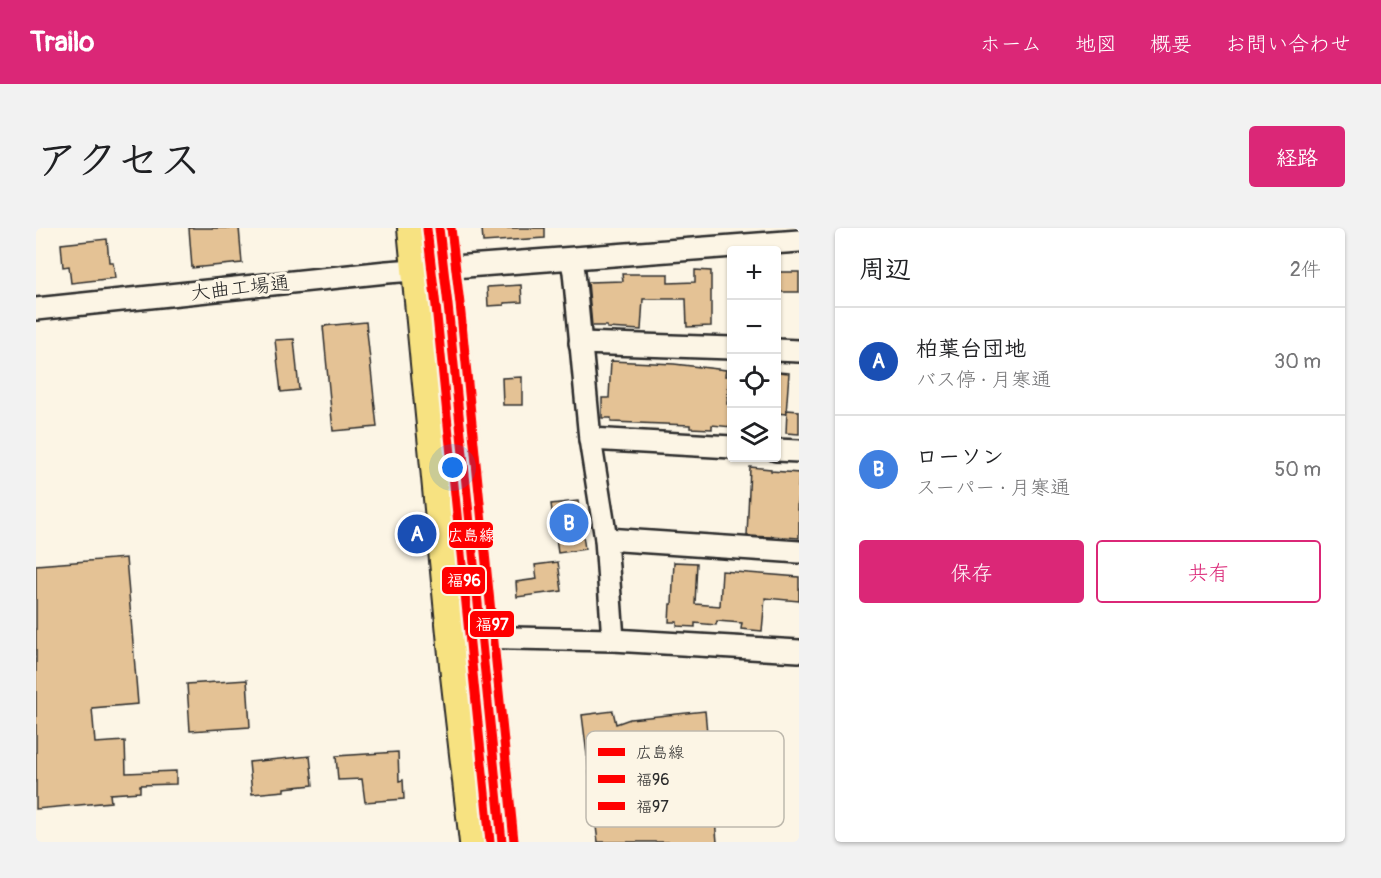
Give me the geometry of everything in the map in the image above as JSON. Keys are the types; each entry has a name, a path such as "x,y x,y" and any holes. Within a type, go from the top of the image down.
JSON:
{"highway":[{"path":"413,228 431,269"},
{"path":"439,228 431,269 467,637 502,842"},
{"path":"467,637 456,675 475,842"}],"street":[{"name":"大曲工場通","path":"36,309 431,269 799,241"},
{"path":"571,259 590,439 606,539 613,640"},
{"path":"580,343 727,348"},
{"path":"781,350 799,351"},
{"path":"590,439 727,447"},
{"path":"781,450 799,451"},
{"path":"606,539 799,552"},
{"path":"467,637 613,640 799,651"}],"building":[{"path":"189,228 239,228 242,263 192,268"},
{"path":"482,228 545,228 545,238 483,242"},
{"path":"107,239 109,262 113,262 115,278 71,283 69,266 63,267 61,244"},
{"path":"695,270 711,271 711,326 687,327 686,299 643,299 641,330 592,326 588,282 623,281 622,274 668,274 668,283 695,282"},
{"path":"781,272 799,272 799,292 781,292"},
{"path":"521,285 522,302 488,306 487,287"},
{"path":"366,322 377,427 333,431 323,326"},
{"path":"294,339 299,390 281,392 275,340"},
{"path":"611,361 674,364 726,370 727,426 712,425 712,429 690,428 690,425 611,422 611,418 602,418 602,398 609,398"},
{"path":"781,372 789,373 786,414 781,413"},
{"path":"522,377 522,405 503,405 502,378"},
{"path":"787,410 799,411 799,434 786,433"},
{"path":"750,467 799,473 797,510 799,510 799,538 747,536"},
{"path":"578,501 585,549 558,553 551,504"},
{"path":"126,558 138,704 92,708 95,743 125,741 126,773 176,771 176,784 140,785 140,792 110,794 111,802 36,809 36,565"},
{"path":"558,562 562,591 517,597 516,582 537,579 535,565"},
{"path":"674,562 697,563 695,604 720,606 722,571 799,577 799,601 765,598 762,631 741,629 742,623 717,621 716,625 695,623 695,627 677,626 677,622 669,622"},
{"path":"247,680 250,727 190,731 187,684"},
{"path":"613,711 616,724 630,719 705,711 707,731 586,731 586,747 582,715"},
{"path":"398,752 399,781 403,780 404,799 365,802 362,779 338,780 336,756"},
{"path":"310,756 313,785 252,794 249,762"},
{"path":"596,827 716,827 717,842 598,842"}],"transit line":[{"name":"広島線","path":"439,228 502,842"},
{"name":"福97","path":"451,228 514,841"},
{"name":"福96","path":"427,229 490,842"}],"place":[{"name":"ローソン","path":"569,523"},
{"name":"柏葉台団地","path":"417,534"}]}
